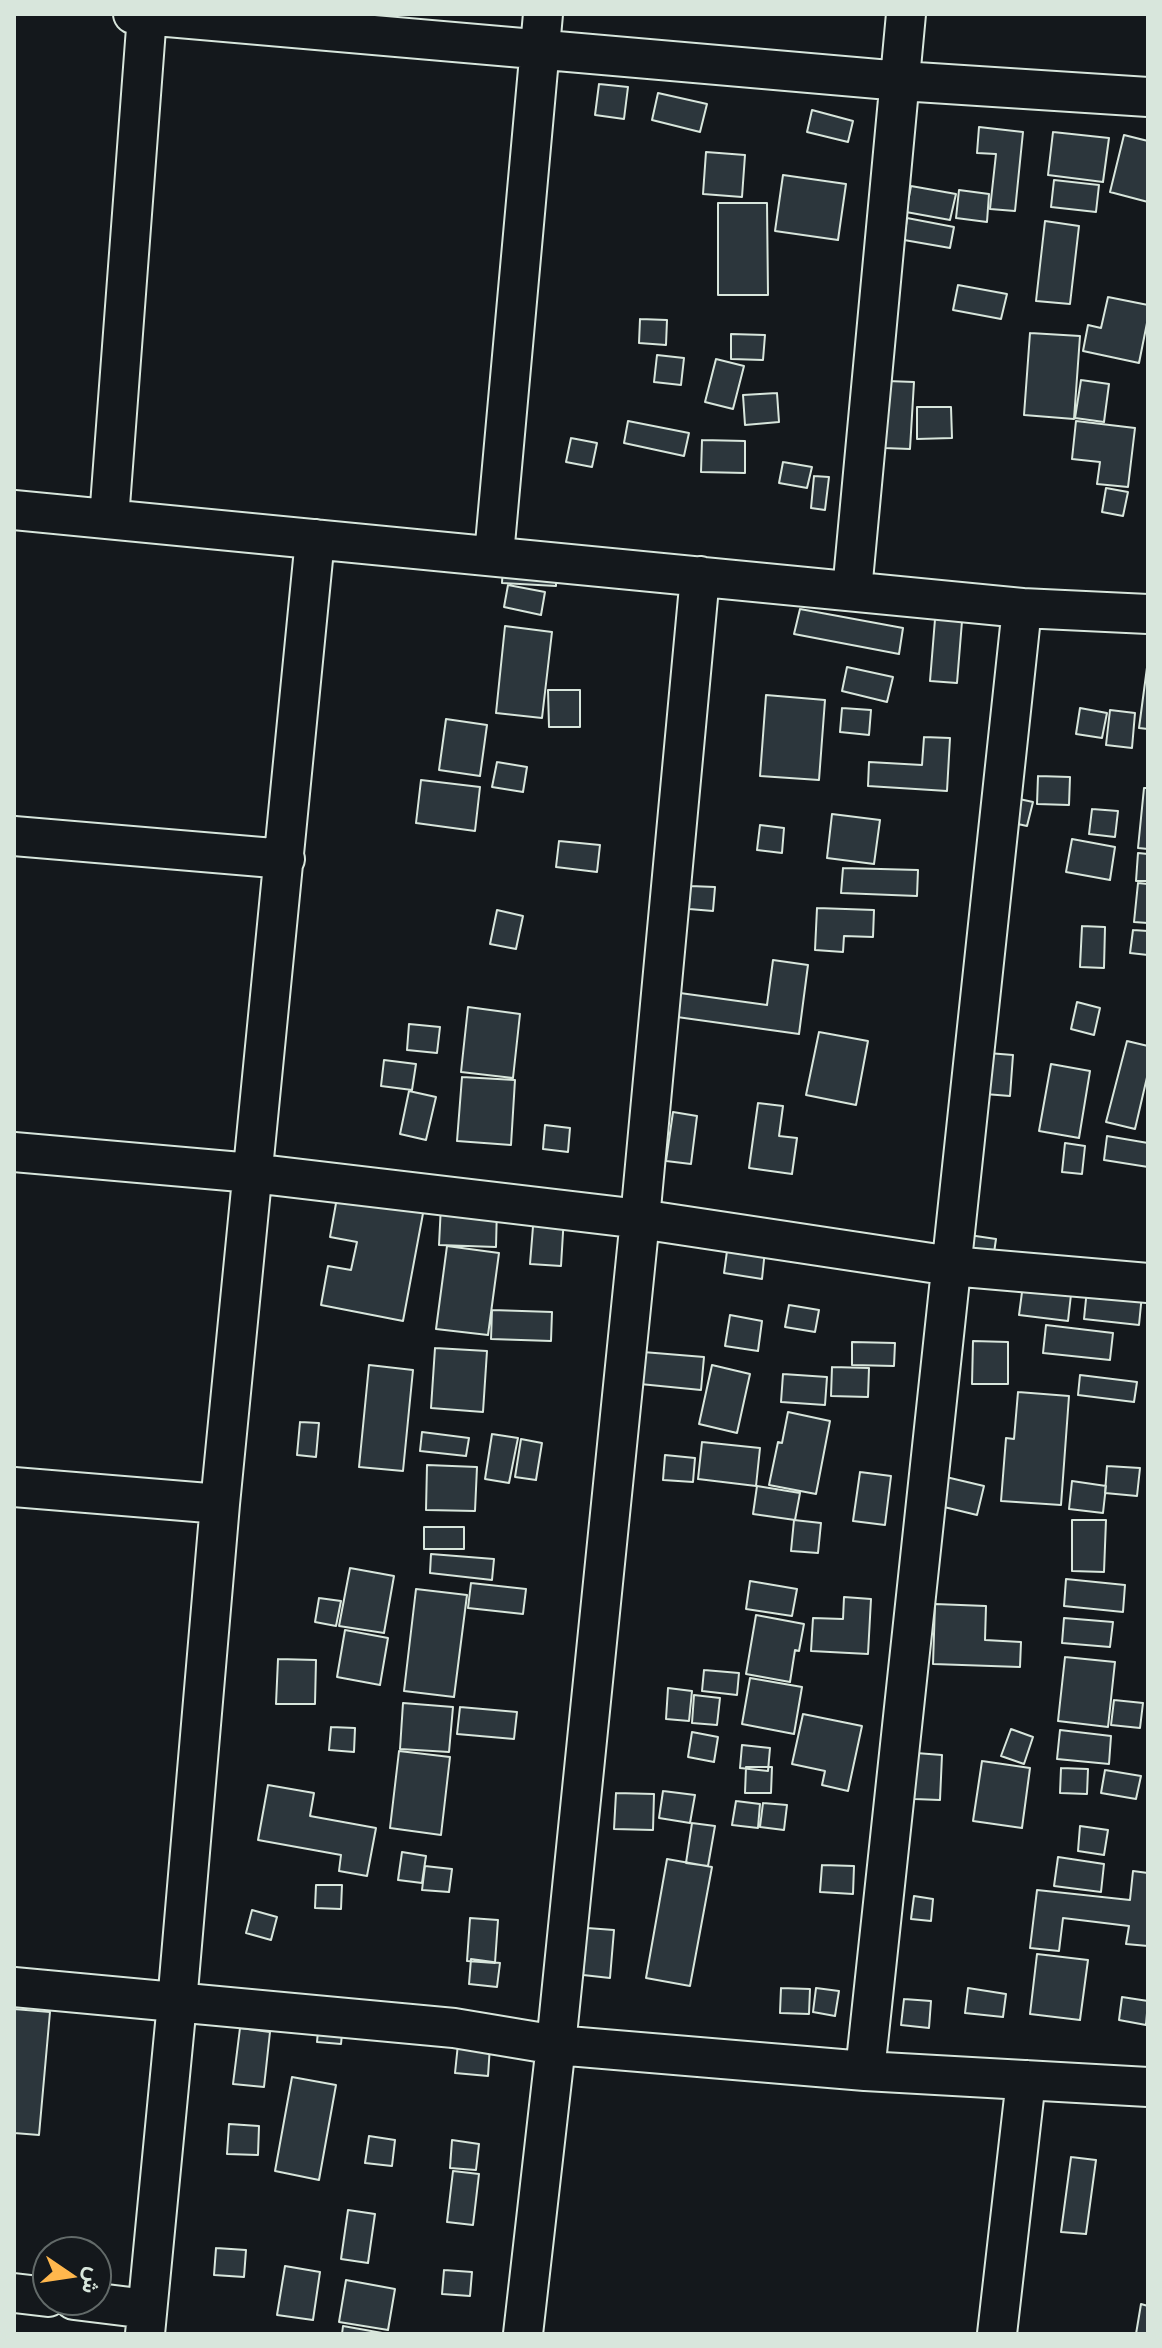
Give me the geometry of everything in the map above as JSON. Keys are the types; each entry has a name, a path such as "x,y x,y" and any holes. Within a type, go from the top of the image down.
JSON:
{"street":[{"path":"852,591 906,14"},
{"path":"109,519 140,15 542,31 901,81 1148,97"},
{"path":"494,555 542,31"},
{"path":"14,510 1022,608 1148,614"},
{"path":"112,2312 146,2322 220,1504 315,539"},
{"path":"523,2334 556,2045 640,1219 700,576"},
{"path":"865,2071 1022,608"},
{"path":"14,836 285,859"},
{"path":"14,1152 252,1173 640,1219 951,1266 1148,1283"},
{"path":"14,1487 220,1504"},
{"path":"14,1987 454,2028 556,2045 865,2071 1148,2087"},
{"path":"997,2334 1026,2080"}],"building":[{"path":"599,84 628,87 624,119 595,115"},
{"path":"658,93 707,104 700,132 652,120"},
{"path":"812,110 853,121 848,142 807,132"},
{"path":"979,127 1023,132 1015,211 990,209 996,154 977,153"},
{"path":"1053,132 1109,138 1103,182 1048,175"},
{"path":"1124,135 1148,141 1148,202 1110,192"},
{"path":"706,152 745,155 742,197 703,194"},
{"path":"783,175 846,184 838,240 775,231"},
{"path":"1054,180 1099,185 1096,212 1051,207"},
{"path":"911,186 956,194 950,220 906,212"},
{"path":"959,190 989,194 987,222 956,218"},
{"path":"718,203 767,203 768,295 718,295"},
{"path":"907,218 954,227 950,248 904,240"},
{"path":"1045,221 1079,226 1070,304 1036,301"},
{"path":"958,285 1007,294 1001,319 953,310"},
{"path":"1108,297 1148,305 1139,363 1083,351 1088,325 1101,328"},
{"path":"640,319 667,320 666,345 639,343"},
{"path":"1030,333 1080,336 1074,419 1024,415"},
{"path":"731,334 765,335 763,360 731,359"},
{"path":"657,355 684,358 681,385 654,382"},
{"path":"716,359 744,366 733,409 705,402"},
{"path":"1081,380 1109,384 1104,422 1075,418"},
{"path":"887,381 914,382 910,449 884,448"},
{"path":"777,393 779,422 745,425 743,395"},
{"path":"917,407 951,407 952,438 917,439"},
{"path":"628,421 689,433 684,456 624,443"},
{"path":"1076,421 1135,428 1128,487 1097,484 1100,462 1072,459"},
{"path":"571,438 597,443 592,467 566,462"},
{"path":"702,440 745,441 745,473 701,472"},
{"path":"783,462 812,467 807,488 779,483"},
{"path":"814,476 829,477 825,510 811,508"},
{"path":"1106,488 1128,492 1123,516 1102,512"},
{"path":"503,565 556,568 556,586 502,583"},
{"path":"508,585 545,592 541,615 504,607"},
{"path":"936,607 963,609 957,683 930,681"},
{"path":"800,609 903,628 899,654 794,634"},
{"path":"505,626 552,632 542,718 496,713"},
{"path":"1148,660 1148,729 1139,728"},
{"path":"847,667 893,677 887,702 842,691"},
{"path":"548,690 580,690 580,727 549,727"},
{"path":"766,695 825,700 819,780 760,776"},
{"path":"842,708 871,710 869,735 840,732"},
{"path":"1080,708 1107,713 1102,738 1076,734"},
{"path":"1110,710 1135,713 1132,748 1106,745"},
{"path":"446,719 487,725 480,776 439,770"},
{"path":"924,737 950,738 947,791 868,786 869,762 922,765"},
{"path":"497,762 527,767 523,792 492,787"},
{"path":"1038,776 1070,777 1069,805 1037,804"},
{"path":"421,780 480,787 475,831 416,823"},
{"path":"1144,788 1148,788 1148,849 1138,848"},
{"path":"1010,797 1033,802 1027,826 1004,821"},
{"path":"1092,809 1118,811 1115,837 1089,834"},
{"path":"832,814 880,820 874,864 827,858"},
{"path":"760,825 784,828 782,853 757,850"},
{"path":"1072,839 1115,847 1110,880 1066,872"},
{"path":"559,841 600,845 597,872 556,867"},
{"path":"1138,853 1148,854 1148,881 1136,881"},
{"path":"843,868 918,870 917,896 841,893"},
{"path":"1138,883 1148,884 1148,923 1134,922"},
{"path":"690,886 715,887 713,911 689,909"},
{"path":"817,908 874,910 873,937 844,936 843,952 815,950"},
{"path":"497,910 523,916 516,949 490,944"},
{"path":"1082,926 1105,927 1104,968 1080,967"},
{"path":"1133,930 1148,931 1148,955 1130,953"},
{"path":"773,960 808,965 799,1034 677,1017 680,993 767,1005"},
{"path":"1077,1002 1100,1008 1094,1035 1071,1029"},
{"path":"468,1007 520,1014 513,1078 461,1072"},
{"path":"409,1024 440,1027 437,1053 407,1050"},
{"path":"819,1032 868,1041 856,1105 806,1095"},
{"path":"1127,1041 1148,1046 1148,1073 1135,1129 1106,1122"},
{"path":"988,1053 1013,1055 1010,1096 985,1094"},
{"path":"384,1060 416,1064 412,1090 381,1086"},
{"path":"1051,1064 1090,1071 1079,1138 1039,1131"},
{"path":"462,1077 515,1080 511,1145 457,1141"},
{"path":"409,1091 436,1097 426,1140 400,1134"},
{"path":"758,1103 783,1106 779,1136 797,1138 792,1174 749,1168"},
{"path":"673,1112 697,1116 691,1164 666,1161"},
{"path":"545,1125 570,1128 568,1152 543,1149"},
{"path":"1107,1136 1148,1143 1148,1167 1104,1160"},
{"path":"1065,1143 1085,1146 1082,1174 1062,1172"},
{"path":"338,1192 424,1208 403,1321 321,1305 328,1266 351,1270 357,1242 330,1237"},
{"path":"441,1205 497,1207 496,1247 439,1245"},
{"path":"534,1214 564,1216 561,1266 530,1264"},
{"path":"969,1235 996,1239 989,1287 962,1284"},
{"path":"728,1244 765,1250 762,1279 724,1273"},
{"path":"447,1246 499,1253 488,1335 436,1329"},
{"path":"1026,1262 1074,1268 1068,1321 1019,1315"},
{"path":"1089,1269 1144,1274 1139,1325 1084,1319"},
{"path":"789,1305 819,1310 815,1332 785,1327"},
{"path":"492,1310 552,1312 551,1341 491,1339"},
{"path":"730,1315 762,1321 758,1351 725,1346"},
{"path":"1046,1325 1113,1333 1110,1360 1043,1353"},
{"path":"973,1341 1008,1342 1008,1384 972,1384"},
{"path":"852,1342 895,1343 894,1366 852,1365"},
{"path":"435,1348 487,1351 483,1412 431,1408"},
{"path":"643,1352 704,1357 701,1390 640,1384"},
{"path":"369,1365 413,1370 403,1471 359,1467"},
{"path":"712,1365 750,1374 737,1433 699,1424"},
{"path":"832,1367 869,1368 868,1397 831,1396"},
{"path":"783,1374 827,1377 825,1405 781,1402"},
{"path":"1080,1375 1137,1382 1134,1402 1078,1395"},
{"path":"1018,1392 1069,1396 1061,1505 1001,1501 1006,1438 1014,1439"},
{"path":"788,1412 830,1421 816,1494 769,1485"},
{"path":"300,1422 319,1423 316,1457 297,1455"},
{"path":"422,1432 469,1438 466,1456 420,1451"},
{"path":"492,1434 518,1438 509,1483 485,1479"},
{"path":"521,1439 542,1443 536,1480 515,1477"},
{"path":"702,1442 760,1448 756,1486 698,1479"},
{"path":"665,1455 695,1458 693,1482 663,1480"},
{"path":"427,1465 477,1467 475,1511 426,1510"},
{"path":"1107,1466 1140,1468 1137,1496 1105,1493"},
{"path":"860,1472 891,1476 885,1525 853,1521"},
{"path":"946,1477 984,1486 977,1515 940,1506"},
{"path":"1072,1481 1106,1486 1103,1513 1069,1509"},
{"path":"757,1486 800,1493 795,1520 753,1514"},
{"path":"794,1520 821,1523 818,1553 791,1551"},
{"path":"1072,1520 1106,1520 1104,1572 1072,1571"},
{"path":"424,1527 464,1527 464,1549 424,1549"},
{"path":"431,1554 494,1559 492,1580 430,1573"},
{"path":"350,1568 394,1576 384,1633 339,1626"},
{"path":"1066,1579 1125,1585 1123,1612 1064,1606"},
{"path":"750,1581 797,1589 792,1616 746,1609"},
{"path":"471,1583 526,1589 523,1614 468,1608"},
{"path":"416,1589 467,1595 454,1697 404,1691"},
{"path":"844,1597 871,1599 868,1654 811,1651 813,1618 843,1619"},
{"path":"319,1598 341,1601 336,1626 315,1622"},
{"path":"935,1604 986,1606 985,1640 1021,1642 1020,1667 933,1664"},
{"path":"756,1615 804,1624 799,1651 795,1650 790,1682 746,1674"},
{"path":"1064,1618 1113,1622 1110,1647 1062,1643"},
{"path":"345,1630 388,1638 380,1685 337,1677"},
{"path":"1065,1657 1115,1662 1108,1727 1058,1721"},
{"path":"278,1659 316,1660 315,1704 276,1704"},
{"path":"704,1670 739,1673 737,1695 702,1691"},
{"path":"750,1678 802,1687 794,1734 742,1724"},
{"path":"668,1688 692,1691 689,1721 666,1719"},
{"path":"694,1695 720,1698 717,1725 692,1723"},
{"path":"1114,1700 1143,1703 1140,1728 1111,1725"},
{"path":"403,1703 453,1707 449,1752 400,1749"},
{"path":"460,1707 517,1712 514,1739 457,1734"},
{"path":"803,1714 862,1726 848,1791 822,1785 825,1771 792,1764"},
{"path":"331,1727 355,1728 354,1752 329,1750"},
{"path":"1011,1729 1033,1737 1024,1764 1001,1756"},
{"path":"1060,1730 1111,1736 1109,1764 1057,1759"},
{"path":"692,1732 718,1737 714,1762 688,1757"},
{"path":"742,1745 770,1748 768,1771 740,1768"},
{"path":"399,1751 450,1757 441,1835 390,1828"},
{"path":"916,1753 942,1755 940,1800 914,1799"},
{"path":"982,1761 1030,1768 1022,1828 973,1821"},
{"path":"746,1767 772,1767 771,1793 745,1793"},
{"path":"1061,1768 1088,1769 1087,1794 1060,1793"},
{"path":"1105,1770 1141,1776 1136,1799 1101,1793"},
{"path":"268,1785 314,1793 310,1816 376,1828 367,1876 339,1871 341,1855 258,1840"},
{"path":"663,1791 695,1795 690,1823 659,1818"},
{"path":"616,1793 654,1794 653,1830 614,1829"},
{"path":"736,1801 760,1804 758,1828 732,1825"},
{"path":"763,1803 787,1805 784,1830 760,1827"},
{"path":"692,1823 715,1826 708,1866 686,1863"},
{"path":"1080,1826 1108,1830 1104,1855 1078,1851"},
{"path":"402,1852 426,1856 422,1883 398,1880"},
{"path":"1058,1857 1104,1864 1101,1892 1054,1886"},
{"path":"667,1859 712,1867 690,1986 646,1978"},
{"path":"822,1865 854,1866 853,1894 820,1892"},
{"path":"425,1866 452,1869 449,1892 422,1890"},
{"path":"1133,1871 1148,1873 1148,1946 1126,1944 1129,1926 1063,1918 1059,1951 1030,1948 1037,1890 1130,1900"},
{"path":"316,1885 342,1885 341,1909 315,1908"},
{"path":"914,1896 933,1899 931,1921 911,1919"},
{"path":"252,1910 277,1917 271,1940 246,1933"},
{"path":"470,1918 498,1920 495,1963 467,1961"},
{"path":"587,1928 614,1930 610,1978 583,1975"},
{"path":"1037,1954 1088,1960 1080,2020 1030,2014"},
{"path":"471,1959 500,1963 497,1987 469,1984"},
{"path":"781,1988 810,1989 809,2014 780,2013"},
{"path":"816,1988 839,1991 835,2016 813,2012"},
{"path":"968,1988 1006,1994 1003,2017 965,2013"},
{"path":"1122,1997 1148,2001 1146,2025 1119,2020"},
{"path":"904,1999 931,2001 929,2028 901,2025"},
{"path":"14,2009 50,2012 39,2135 14,2133"},
{"path":"320,2011 344,2014 341,2044 317,2042"},
{"path":"240,2028 270,2032 264,2087 233,2084"},
{"path":"458,2044 490,2046 488,2076 455,2073"},
{"path":"292,2077 336,2085 319,2180 275,2171"},
{"path":"229,2124 259,2126 258,2155 227,2154"},
{"path":"369,2136 395,2140 392,2166 365,2163"},
{"path":"452,2140 479,2144 476,2170 450,2168"},
{"path":"1071,2157 1096,2160 1086,2234 1061,2232"},
{"path":"453,2171 479,2174 473,2225 447,2222"},
{"path":"348,2210 375,2214 368,2263 341,2259"},
{"path":"216,2248 246,2250 244,2277 214,2275"},
{"path":"285,2266 320,2272 313,2320 277,2315"},
{"path":"444,2270 472,2272 470,2296 442,2294"},
{"path":"346,2280 395,2289 388,2330 339,2322"},
{"path":"1141,2304 1148,2306 1148,2334 1136,2334"},
{"path":"343,2326 388,2334 342,2334"}]}
